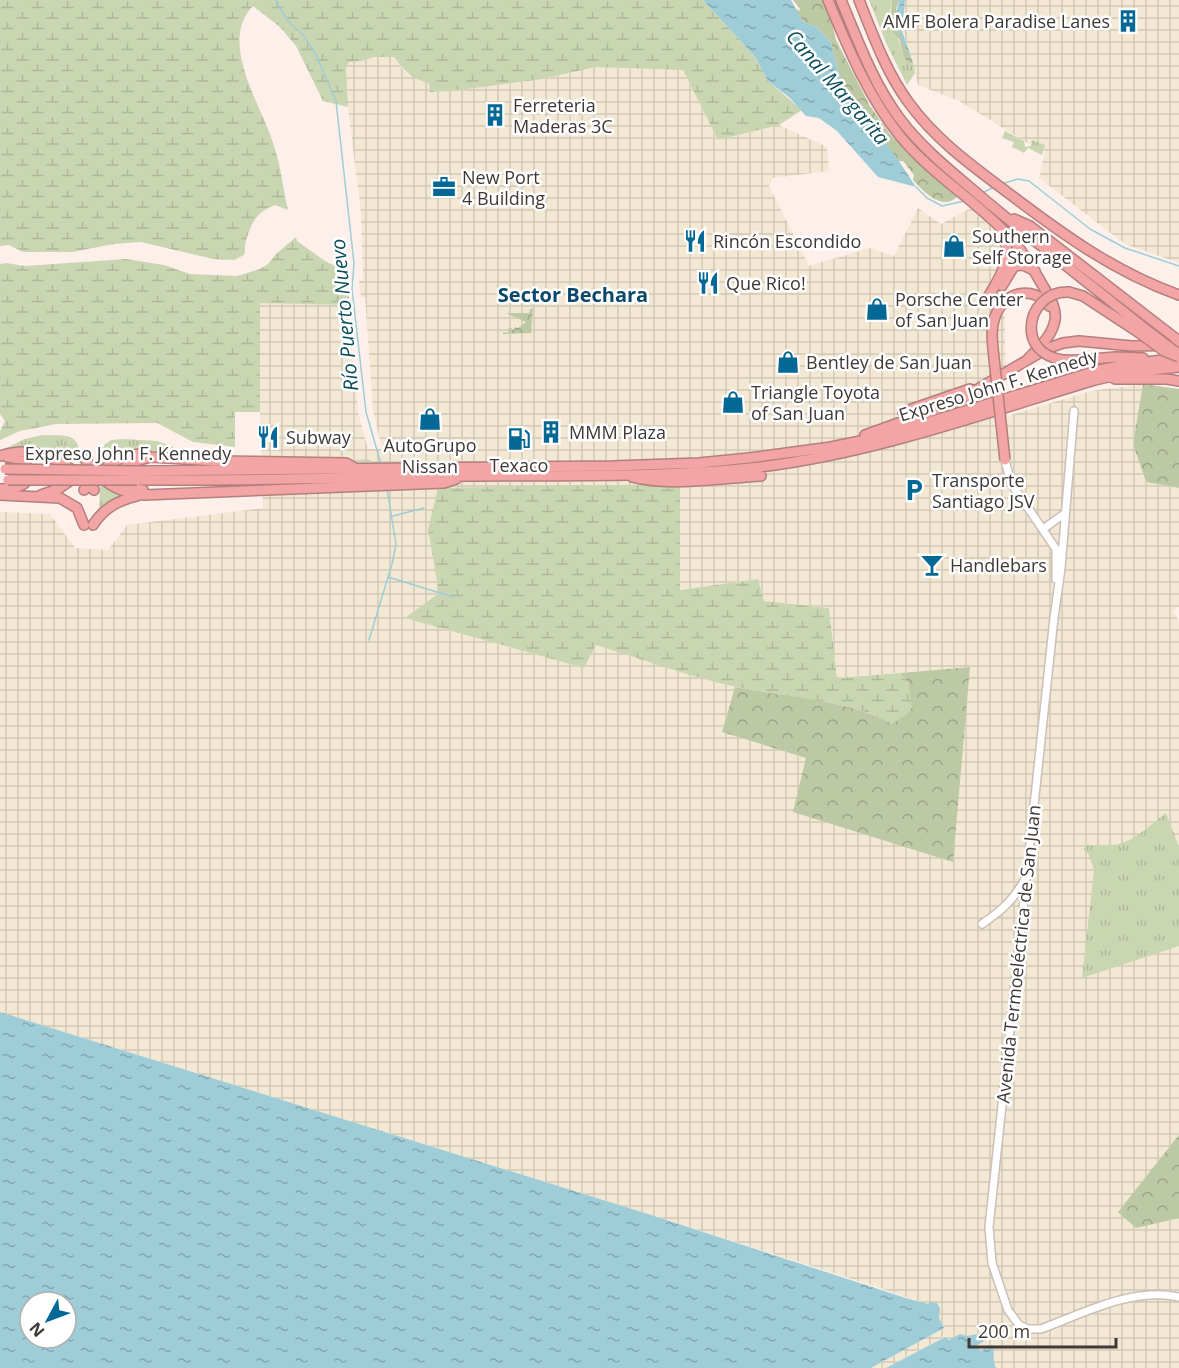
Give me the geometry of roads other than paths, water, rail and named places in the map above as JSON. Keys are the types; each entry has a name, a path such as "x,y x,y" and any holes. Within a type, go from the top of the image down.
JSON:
{"highway":[{"path":"828,0 855,64 880,109 914,152 1010,236 1035,272 1055,315 1052,329 1043,343 1026,360"},
{"path":"841,0 866,59 888,101 925,148 997,210 1179,356"},
{"path":"859,0 886,63 908,102 933,134 1088,252 1125,272 1179,295"},
{"path":"983,213 1002,234 1007,252 999,281 987,299 999,291 1014,266 1023,265 1035,272"},
{"path":"1154,285 1179,288"},
{"path":"1151,361 1138,357 1064,361 1048,356 1036,345 1032,329 1033,316 1040,304 1055,292 1069,292 1083,296 1179,343"},
{"path":"1005,460 993,349 992,328 996,312 1005,301 1019,293 1034,294 1048,304 1053,318 1052,329"},
{"path":"850,444 857,437 954,403 1046,349 1072,341 1132,346 1179,343"},
{"name":"Expreso John F. Kennedy","path":"394,477 699,463 850,444 902,431 1024,391 1099,370 1179,356"},
{"name":"Expreso John F. Kennedy","path":"2,469 245,481 372,477 621,475 739,468 814,458 914,435 1095,380 1125,373 1179,367"},
{"path":"1095,380 1167,379 1179,381"},
{"path":"903,412 984,386"},
{"path":"0,457 17,452 43,454 57,458 80,474 89,488 111,462 140,454 151,457 257,463 346,463 355,469"},
{"path":"0,457 17,458 22,461 29,469 30,477 25,484 17,488 0,489"},
{"path":"151,457 132,462 124,468 123,475 127,484 139,490 166,490 178,493"},
{"path":"39,496 58,489 80,474 90,462 99,475 116,490 144,495"},
{"name":"Expreso John F. Kennedy","path":"4,480 355,469 372,477"},
{"path":"621,475 644,480 675,481 761,476"},
{"path":"0,495 60,498 77,508 88,525 118,501 144,495 372,477"}],"street":[{"name":"Avenida Termoeléctrica de San Juan","path":"1074,411 1061,568 1001,1098 989,1227 993,1263 1007,1307 1019,1325 1028,1329 1041,1329 1118,1300 1145,1295 1179,1297"},
{"path":"1005,460 1011,483 1020,500 1056,549 1057,591"},
{"path":"1043,529 1064,514"},
{"path":"982,924 1009,904 1027,874"}],"water":[{"name":"Canal Margarita","path":"703,0 791,0 803,22 817,27 831,43 844,94 895,155 916,187 878,177 837,131 819,118 806,116 790,98 768,81 756,58"},
{"path":"899,0 905,0 902,31 912,59 901,39 899,30 895,28 899,16 896,13"},
{"path":"0,1012 648,1214 909,1299 928,1304 937,1303 940,1309 939,1318 944,1328 871,1368 0,1368"},
{"path":"960,1334 967,1336 977,1334 986,1340 976,1346 980,1351 993,1345 996,1368 886,1368 945,1337 949,1340"}],"waterway":[{"name":"Río Puerto Nuevo","path":"275,0 289,22 303,35 315,53 336,101 354,263 352,289 366,412 381,464"},
{"path":"1001,184 1018,179 1029,181 1090,229 1125,248 1179,266"},
{"path":"916,187 927,198 942,206 964,201"},
{"path":"982,193 994,187"},
{"name":"Río Puerto Nuevo","path":"369,640 396,544 387,489"},
{"path":"393,516 424,508"},
{"path":"388,577 453,597"}],"place":[{"name":"AMF Bolera Paradise Lanes","path":"1128,21"},
{"name":"Ferreteria Maderas 3C","path":"495,115"},
{"name":"New Port 4 Building","path":"444,187"},
{"name":"Rincón Escondido","path":"695,241"},
{"name":"Southern Self Storage","path":"954,246"},
{"name":"Que Rico!","path":"708,283"},
{"name":"Porsche Center of San Juan","path":"877,309"},
{"name":"Bentley de San Juan","path":"788,362"},
{"name":"Triangle Toyota of San Juan","path":"733,402"},
{"name":"AutoGrupo Nissan","path":"430,419"},
{"name":"MMM Plaza","path":"551,432"},
{"name":"Subway","path":"268,437"},
{"name":"Texaco","path":"519,439"},
{"name":"Transporte Santiago JSV","path":"914,490"},
{"name":"Handlebars","path":"932,565"}],"district":[{"name":"Sector Bechara","path":"573,294"}]}
